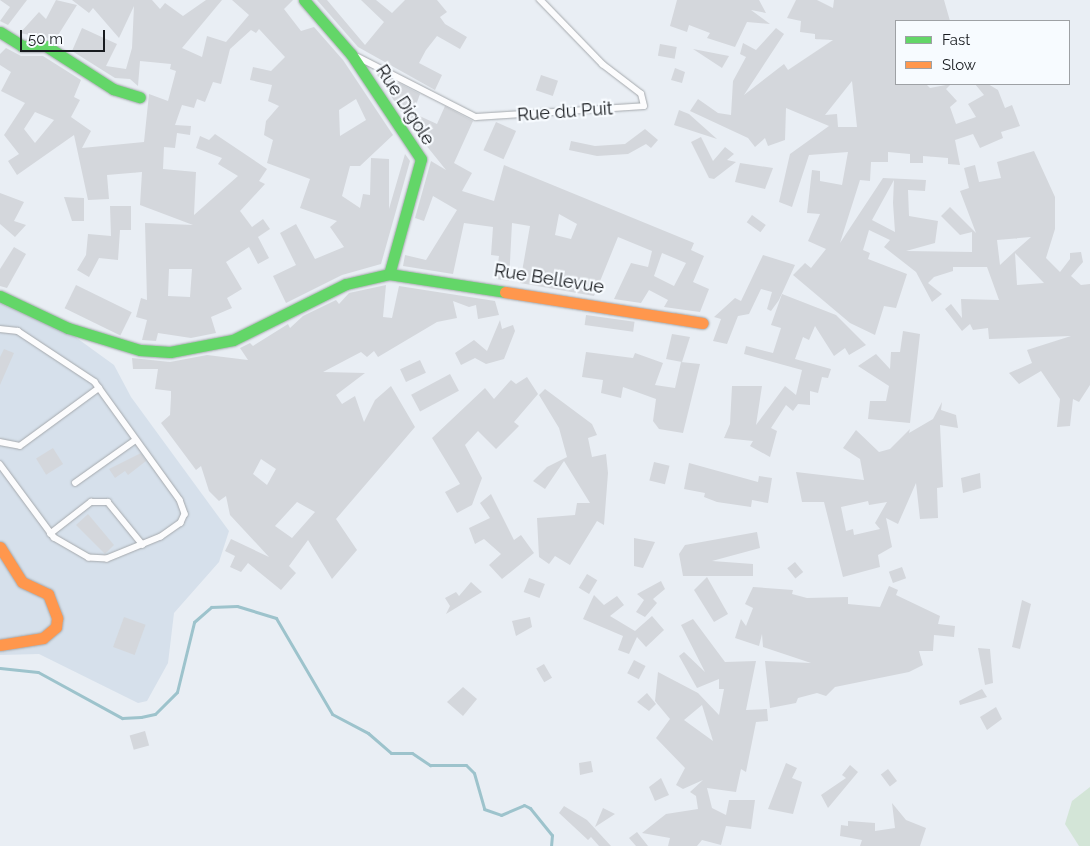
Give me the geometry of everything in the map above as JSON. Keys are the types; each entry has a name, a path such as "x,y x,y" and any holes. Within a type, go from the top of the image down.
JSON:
{"street":[{"name":"Rue Digole","path":"304,0 351,54 421,159 389,274"},
{"path":"0,32 22,46 46,46 113,89 140,97"},
{"path":"0,296 68,328 140,350 170,352 233,340 346,284 389,274"},
{"name":"Rue Bellevue","path":"389,274 703,323"},
{"path":"0,547 22,582 48,594 57,618 56,627 43,638 0,644"}],"lane":[{"name":"Rue du Puit","path":"351,54 476,117 644,106 642,94 603,65 540,0"},
{"path":"0,329 18,331 77,367 99,388 134,440 180,500 185,514 181,523 143,545 100,560 89,558 50,534 0,465"},
{"path":"0,442 20,446 99,388"},
{"path":"75,483 134,440"},
{"path":"50,534 91,502 108,502 143,545"}],"shaded area":[{"path":"0,303 74,336 114,365 131,397 229,531 219,562 174,613 168,663 147,701 138,703 39,654 0,655"}],"green space":[{"path":"1090,787 1090,846 1079,846 1065,824 1072,801"}],"building":[{"path":"0,0 27,0 8,25 0,21 10,7"},
{"path":"56,0 77,5 55,40 20,33 39,12 46,19"},
{"path":"72,0 152,0 160,9 165,3 183,16 206,0 222,0 182,48 202,57 207,36 226,42 249,15 232,0 293,0 284,9 301,31 314,27 343,60 393,135 360,166 350,166 342,196 360,208 363,194 370,195 371,158 389,159 389,209 405,154 410,161 381,264 342,275 286,303 273,276 296,265 280,233 296,224 315,259 344,247 330,227 337,221 300,208 310,179 267,163 273,140 264,135 266,121 279,106 268,101 272,85 250,80 253,67 271,71 285,57 259,29 256,33 251,30 230,49 221,84 213,82 205,102 197,99 194,108 182,105 175,125 191,126 190,135 177,133 175,148 164,147 163,169 196,172 194,215 238,176 218,164 222,158 196,148 200,136 209,140 215,134 267,169 259,181 265,184 240,211 252,227 263,219 270,229 258,237 269,258 258,264 249,247 226,262 242,289 227,298 232,308 211,317 216,333 191,338 158,333 156,341 142,340 147,320 136,317 141,298 147,300 145,223 193,225 140,205 142,172 107,175 109,199 88,200 74,135 17,175 8,161 19,154 4,135 25,103 1,91 11,72 0,65 0,54 6,48 21,56 43,56 81,80 74,97 80,100 71,117 91,131 82,148 144,142 149,94 168,101 176,71 170,69 171,64 140,61 138,86 130,79 115,78 72,51 82,28 117,44 106,66 126,69 132,48 134,6 119,38 93,8 89,13","holes":["356,99 366,120 340,136 339,110","35,112 54,120 35,143 24,129","169,269 192,269 190,297 168,296"]},
{"path":"317,0 327,0 365,45 384,22 361,0 376,0 392,13 405,0 437,0 447,12 440,17 445,24 467,37 460,49 437,36 426,50 419,63 442,75 435,90 358,47"},
{"path":"677,0 759,0 766,13 751,10 770,24 747,22 735,47 707,38 710,33 689,25 687,32 670,26"},
{"path":"796,0 817,0 833,8 834,0 944,0 950,20 895,20 895,85 927,85 930,88 950,85 946,89 957,101 950,107 956,124 976,117 968,104 984,95 976,85 990,85 998,90 1005,108 1012,105 1020,126 1001,132 1003,138 980,148 973,134 955,140 960,165 948,164 948,158 923,156 923,163 910,163 910,154 888,152 888,162 871,162 870,181 860,180 840,243 883,178 926,180 925,191 908,190 909,216 938,221 935,243 906,251 972,252 972,232 960,235 941,216 950,207 976,233 960,191 969,188 964,168 975,165 979,182 1001,178 997,162 1034,151 1055,197 1055,229 1046,258 1060,272 1070,259 1070,253 1081,252 1083,262 1071,276 1081,285 1090,284 1090,385 1079,402 1073,399 1070,426 1057,427 1060,399 1041,371 1019,384 1009,373 1032,363 1027,350 1071,336 989,339 988,328 973,330 970,324 962,331 945,309 951,304 962,318 961,299 999,300 987,267 953,267 953,271 934,277 928,283 942,294 932,302 916,272 884,247 890,240 869,230 863,250 870,253 868,259 907,274 896,308 884,306 875,335 850,323 793,275 805,263 811,268 826,249 808,241 820,214 807,213 812,170 820,171 820,181 842,185 848,152 809,155 792,207 779,202 790,154 829,126 786,108 785,140 768,146 765,138 755,147 748,138 690,111 698,99 718,113 731,115 733,81 746,57 740,54 743,43 756,50 776,28 784,34 744,95 784,64 788,70 833,40 815,39 815,34 800,32 801,21 787,18","holes":["852,81 857,127 838,127 837,114 825,115","894,180 893,203 895,232 872,220","1031,237 1000,265 997,240","1015,253 1044,283 1017,285"]},
{"path":"660,44 677,47 675,59 658,56"},
{"path":"693,49 729,56 722,68"},
{"path":"675,68 685,72 682,83 671,80"},
{"path":"374,70 420,94 413,113 437,124 445,106 473,121 454,163 472,173 462,191 494,201 504,165 694,243 691,250 704,256 693,282 709,289 700,312 664,307 668,300 649,290 641,303 614,299 631,263 648,267 652,251 618,237 594,296 520,283 530,226 512,223 509,281 496,279 499,256 491,255 493,227 464,223 453,274 403,266 405,255 426,260 457,210 433,196 424,221 415,218 431,161 446,170 413,129 417,115 408,122","holes":["559,214 577,224 571,239 555,235","662,253 686,263 674,286 654,276"]},
{"path":"541,75 558,81 553,96 536,90"},
{"path":"679,110 689,114 717,139 674,125"},
{"path":"496,122 516,131 503,159 483,150"},
{"path":"645,129 658,140 651,148 646,144 628,154 597,156 569,150 571,141 595,146 625,144"},
{"path":"701,137 713,161 725,147 734,154 727,160 736,162 714,179 709,178 691,142"},
{"path":"740,163 773,168 765,189 735,182"},
{"path":"0,193 24,202 14,221 26,225 15,237 0,224"},
{"path":"64,197 84,198 84,221 72,221"},
{"path":"110,206 131,206 131,230 120,230 118,260 99,258 89,277 77,270 86,255 88,234 111,236"},
{"path":"752,215 766,225 760,232 747,222"},
{"path":"14,247 26,254 7,288 0,286 0,269"},
{"path":"763,255 795,265 779,300 771,311 767,309 772,292 761,289 749,314 738,316 727,344 713,341 721,319 714,317 735,298 741,301"},
{"path":"76,285 132,312 120,336 65,308"},
{"path":"386,285 383,317 392,318 399,286 495,301 499,315 478,319 476,305 469,307 453,301 457,318 437,322 378,357 374,351 367,357 361,352 323,372 365,373 336,395 342,404 355,396 364,422 375,400 391,386 415,427 336,519 357,550 332,579 308,540 289,566 296,573 281,590 248,563 241,572 230,567 235,556 225,551 231,539 269,557 230,515 226,496 219,501 209,491 201,466 196,470 161,423 170,415 171,391 155,389 158,369 133,369 132,358 170,362 207,355 248,360 240,348 250,343 253,346 288,324 290,328 303,316 336,300 339,304 349,293","holes":["261,459 276,469 267,485 253,474","297,502 315,512 292,538 275,526"]},
{"path":"782,294 836,315 866,345 849,355 845,348 834,356 815,326 809,340 803,337 795,359 831,369 828,378 822,377 818,393 810,391 810,405 798,404 793,411 786,405 771,428 777,431 770,457 750,446 753,441 724,438 730,424 732,386 762,386 756,425 785,386 796,395 802,370 744,354 746,346 773,353 781,328 771,325"},
{"path":"586,315 635,322 633,332 585,325"},
{"path":"500,320 502,329 513,325 515,331 504,359 486,364 475,358 461,365 455,353 474,340 487,351"},
{"path":"903,331 920,334 910,423 868,419 870,401 886,401 889,386 858,366 876,354 890,369 891,352 900,352"},
{"path":"672,334 690,337 682,362 666,359"},
{"path":"4,349 14,353 0,385 0,357"},
{"path":"586,352 633,358 635,353 663,363 655,385 675,388 681,362 700,364 683,433 659,429 653,421 656,399 623,387 621,398 601,393 603,380 582,377"},
{"path":"420,360 426,373 406,382 400,369"},
{"path":"450,374 459,391 420,411 411,395"},
{"path":"527,377 538,394 514,422 519,426 496,449 478,431 465,445 482,478 472,505 457,513 445,492 460,484 432,438 485,388 494,399 511,380 516,384"},
{"path":"545,389 592,424 597,435 588,438 592,457 606,454 608,473 604,525 597,521 570,565 555,556 549,564 539,557 537,518 575,515 577,503 590,503 564,461 545,489 533,481 547,467 567,457 559,428 539,395"},
{"path":"942,402 941,410 956,415 958,428 940,425 943,487 937,488 938,518 920,519 916,483 898,524 886,518 892,547 878,555 880,567 843,577 824,502 802,502 796,472 864,480 860,459 843,448 856,430 879,452 890,449 910,429 909,433 933,419","holes":["868,501 869,505 887,502 875,523 880,529 854,535 853,529 846,531 841,507"]},
{"path":"53,448 63,464 46,475 36,459"},
{"path":"141,453 146,461 128,475 125,471 115,478 109,469"},
{"path":"654,462 670,466 665,484 649,480"},
{"path":"689,463 758,482 759,476 772,478 768,503 752,500 751,507 717,502 704,497 705,493 684,489"},
{"path":"980,473 981,488 963,493 961,478"},
{"path":"491,494 514,540 521,535 534,553 502,579 489,565 501,554 484,539 475,544 469,528 490,518 480,503"},
{"path":"88,514 114,545 105,554 76,525"},
{"path":"757,532 760,548 712,561 753,564 753,576 683,576 679,554 685,545"},
{"path":"634,538 655,542 643,568 634,566"},
{"path":"795,562 803,572 795,578 787,568"},
{"path":"902,567 906,578 893,583 889,572"},
{"path":"587,574 597,580 589,594 579,588"},
{"path":"707,577 728,614 714,622 694,590"},
{"path":"529,578 545,584 539,598 524,592"},
{"path":"661,581 665,589 653,599 657,603 645,617 636,612 644,600 637,594"},
{"path":"471,582 482,592 446,614 450,606 445,598 456,592 459,596"},
{"path":"889,586 898,590 896,595 940,616 938,624 955,626 954,637 934,635 933,651 919,651 923,665 909,672 835,687 826,696 817,693 798,698 796,703 770,708 765,661 811,663 763,647 762,634 759,646 735,638 741,619 746,626 753,608 745,604 753,587 793,590 792,594 807,598 848,597 848,604 880,607"},
{"path":"594,595 604,605 617,596 624,605 610,616 635,631 652,616 664,630 646,647 637,637 629,654 618,650 623,636 583,619"},
{"path":"1022,600 1031,604 1020,649 1012,647"},
{"path":"124,617 146,625 135,655 113,647"},
{"path":"530,617 532,627 516,636 512,621"},
{"path":"693,619 725,662 756,661 746,710 767,709 768,721 756,722 746,772 741,769 736,792 707,788 712,808 726,815 729,800 755,800 751,829 726,826 721,845 702,840 697,846 668,846 670,838 642,833 666,814 698,809 696,796 690,792 703,780 683,789 676,785 685,768 656,738 670,719 655,701 658,672 698,693 719,715 724,689 719,689 719,679 697,688 679,656 684,652 705,672 681,625","holes":["702,705 713,741 684,720"]},
{"path":"978,648 990,649 993,683 985,685"},
{"path":"634,660 646,666 639,679 627,673"},
{"path":"544,664 552,678 544,682 536,668"},
{"path":"463,687 477,699 463,716 447,702"},
{"path":"982,689 987,697 960,705 959,701"},
{"path":"647,693 656,704 649,711 637,702"},
{"path":"996,707 1002,719 987,730 980,717"},
{"path":"145,731 149,745 134,750 130,735"},
{"path":"591,761 593,772 580,775 579,763"},
{"path":"786,763 797,768 792,778 802,782 793,814 768,809"},
{"path":"850,765 858,772 828,808 821,795 846,778 842,775"},
{"path":"888,769 897,781 890,786 881,774"},
{"path":"661,778 669,795 655,801 649,787"},
{"path":"892,803 906,820 926,828 920,846 860,846 862,840 840,836 841,825 848,826 848,821 875,823 875,831 895,828"},
{"path":"564,806 587,820 611,846 599,846 591,837 588,840 559,813"},
{"path":"603,808 615,814 595,827"},
{"path":"637,832 648,846 636,846 629,838"}],"waterway":[{"path":"0,668 38,672 122,718 141,717 155,714 177,692 194,622 211,607 237,606 276,618 332,714 368,733 391,753 412,753 430,765 466,765 474,773 484,809 501,815 524,805 530,808 552,835 551,846"}],"traffic: fast":[{"path":"304,0 351,54 421,159 389,274"},
{"path":"0,32 22,46 46,46 113,89 140,97"},
{"path":"0,296 68,328 140,350 170,352 233,340 346,284 389,274 505,292"}],"traffic: slow":[{"path":"505,292 703,323"},
{"path":"0,547 22,582 48,594 57,618 56,627 43,638 0,645"}]}
